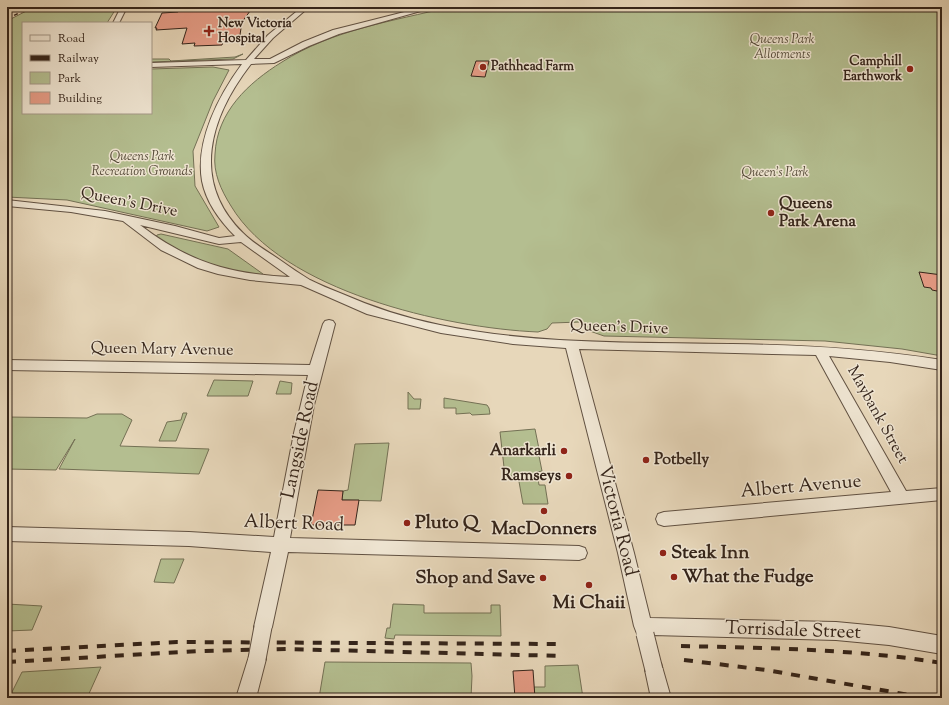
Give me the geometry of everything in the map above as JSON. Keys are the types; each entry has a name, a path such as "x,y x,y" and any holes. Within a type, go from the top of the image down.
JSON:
{"street":[{"path":"116,22 124,7"},
{"path":"303,281 261,254 243,239 232,227 213,201 205,166 209,136 227,93 247,62 274,33 306,7"},
{"path":"152,65 271,61 306,44 336,32 372,21 432,7"},
{"name":"Queen's Drive","path":"7,203 70,209 126,219 175,229 219,241 243,239"},
{"path":"126,219 171,252 202,266 244,277 303,281"},
{"name":"Queen's Drive","path":"303,281 338,298 364,308 429,326 485,337 571,344 820,351 877,356 942,365"},
{"name":"Langside Road","path":"246,698 257,659 281,545 300,436 329,324"},
{"name":"Victoria Road","path":"571,344 626,553 661,698"},
{"name":"Maybank Street","path":"820,351 902,498"},
{"name":"Queen Mary Avenue","path":"7,365 316,370"},
{"name":"Albert Avenue","path":"664,519 942,494"},
{"name":"Albert Road","path":"7,534 189,539 281,545 578,553"},
{"name":"Torrisdale Street","path":"644,630 836,631 889,636 942,645"}],"green space":[{"name":"Queens Park Recreation Grounds","path":"34,7 117,7 108,22 22,22 22,114 152,114 152,69 213,67 229,70 213,101 193,151 195,186 219,227 207,231 67,200 7,197 7,21"},
{"name":"Queen's Park","path":"450,7 942,7 942,356 902,349 825,341 604,336 587,330 580,322 552,323 547,329 538,332 500,329 458,323 413,313 369,299 326,282 287,261 255,236 231,206 221,188 215,168 215,154 217,139 228,112 236,100 257,79 301,51 342,34 385,22"},
{"path":"243,54 233,59 152,62 152,59 169,59 171,61 235,57"},
{"path":"161,234 228,249 263,274 261,276 229,270 206,263 156,237 157,235"},
{"path":"214,380 253,381 248,396 207,396"},
{"path":"280,381 292,383 291,394 276,394"},
{"path":"408,392 414,399 421,399 420,409 408,409"},
{"path":"444,398 487,405 490,414 456,414 456,408 444,408"},
{"path":"183,413 187,413 176,441 159,441 167,422 181,420"},
{"path":"97,414 122,414 132,420 120,446 209,449 199,474 59,469 75,439 56,470 7,469 7,417 87,418"},
{"path":"535,429 539,449 535,450 535,456 539,456 542,471 537,472 539,485 545,485 548,504 523,504 518,476 505,476 500,432"},
{"path":"389,443 381,501 342,500 343,491 348,490 355,444"},
{"path":"161,559 184,559 174,583 154,582"},
{"path":"7,604 42,606 32,630 7,631"},
{"path":"393,604 424,605 424,613 491,613 491,605 500,605 501,636 395,635 394,639 385,638 387,628 390,628"},
{"path":"325,662 471,663 471,698 319,698"},
{"path":"578,665 583,698 535,698 534,687 545,687 545,666"},
{"path":"101,667 87,698 9,698 22,672"}],"building":[{"name":"New Victoria Hospital","path":"180,7 253,7 242,22 239,41 223,42 222,45 194,46 195,43 182,44 187,28 156,30 157,28 155,28 162,13 178,12"},
{"name":"Pathhead Farm","path":"476,61 489,61 485,77 471,76"},
{"path":"919,272 942,275 942,292 924,287"},
{"path":"318,490 343,491 342,500 359,500 355,525 311,525"},
{"path":"533,670 535,698 515,698 513,671"}],"railway":[{"path":"7,19 31,7"},
{"path":"7,651 177,642 561,644"},
{"path":"681,646 844,652 909,658 942,663"},
{"path":"7,662 200,651 286,649 563,656"},
{"path":"684,660 766,670 927,698"}],"place":[{"name":"New Victoria Hospital","path":"209,31"},
{"name":"Pathhead Farm","path":"483,67"},
{"name":"Camphill Earthwork","path":"910,69"},
{"name":"Queens Park Arena","path":"771,213"},
{"name":"Anarkarli","path":"564,451"},
{"name":"Potbelly","path":"646,460"},
{"name":"Ramseys","path":"569,476"},
{"name":"MacDonners","path":"544,511"},
{"name":"Pluto Q","path":"407,523"},
{"name":"Steak Inn","path":"663,553"},
{"name":"What the Fudge","path":"674,577"},
{"name":"Shop and Save","path":"543,578"},
{"name":"Mi Chaii","path":"589,585"}],"park label":[{"name":"Queens Park Allotments","path":"782,48"}]}
